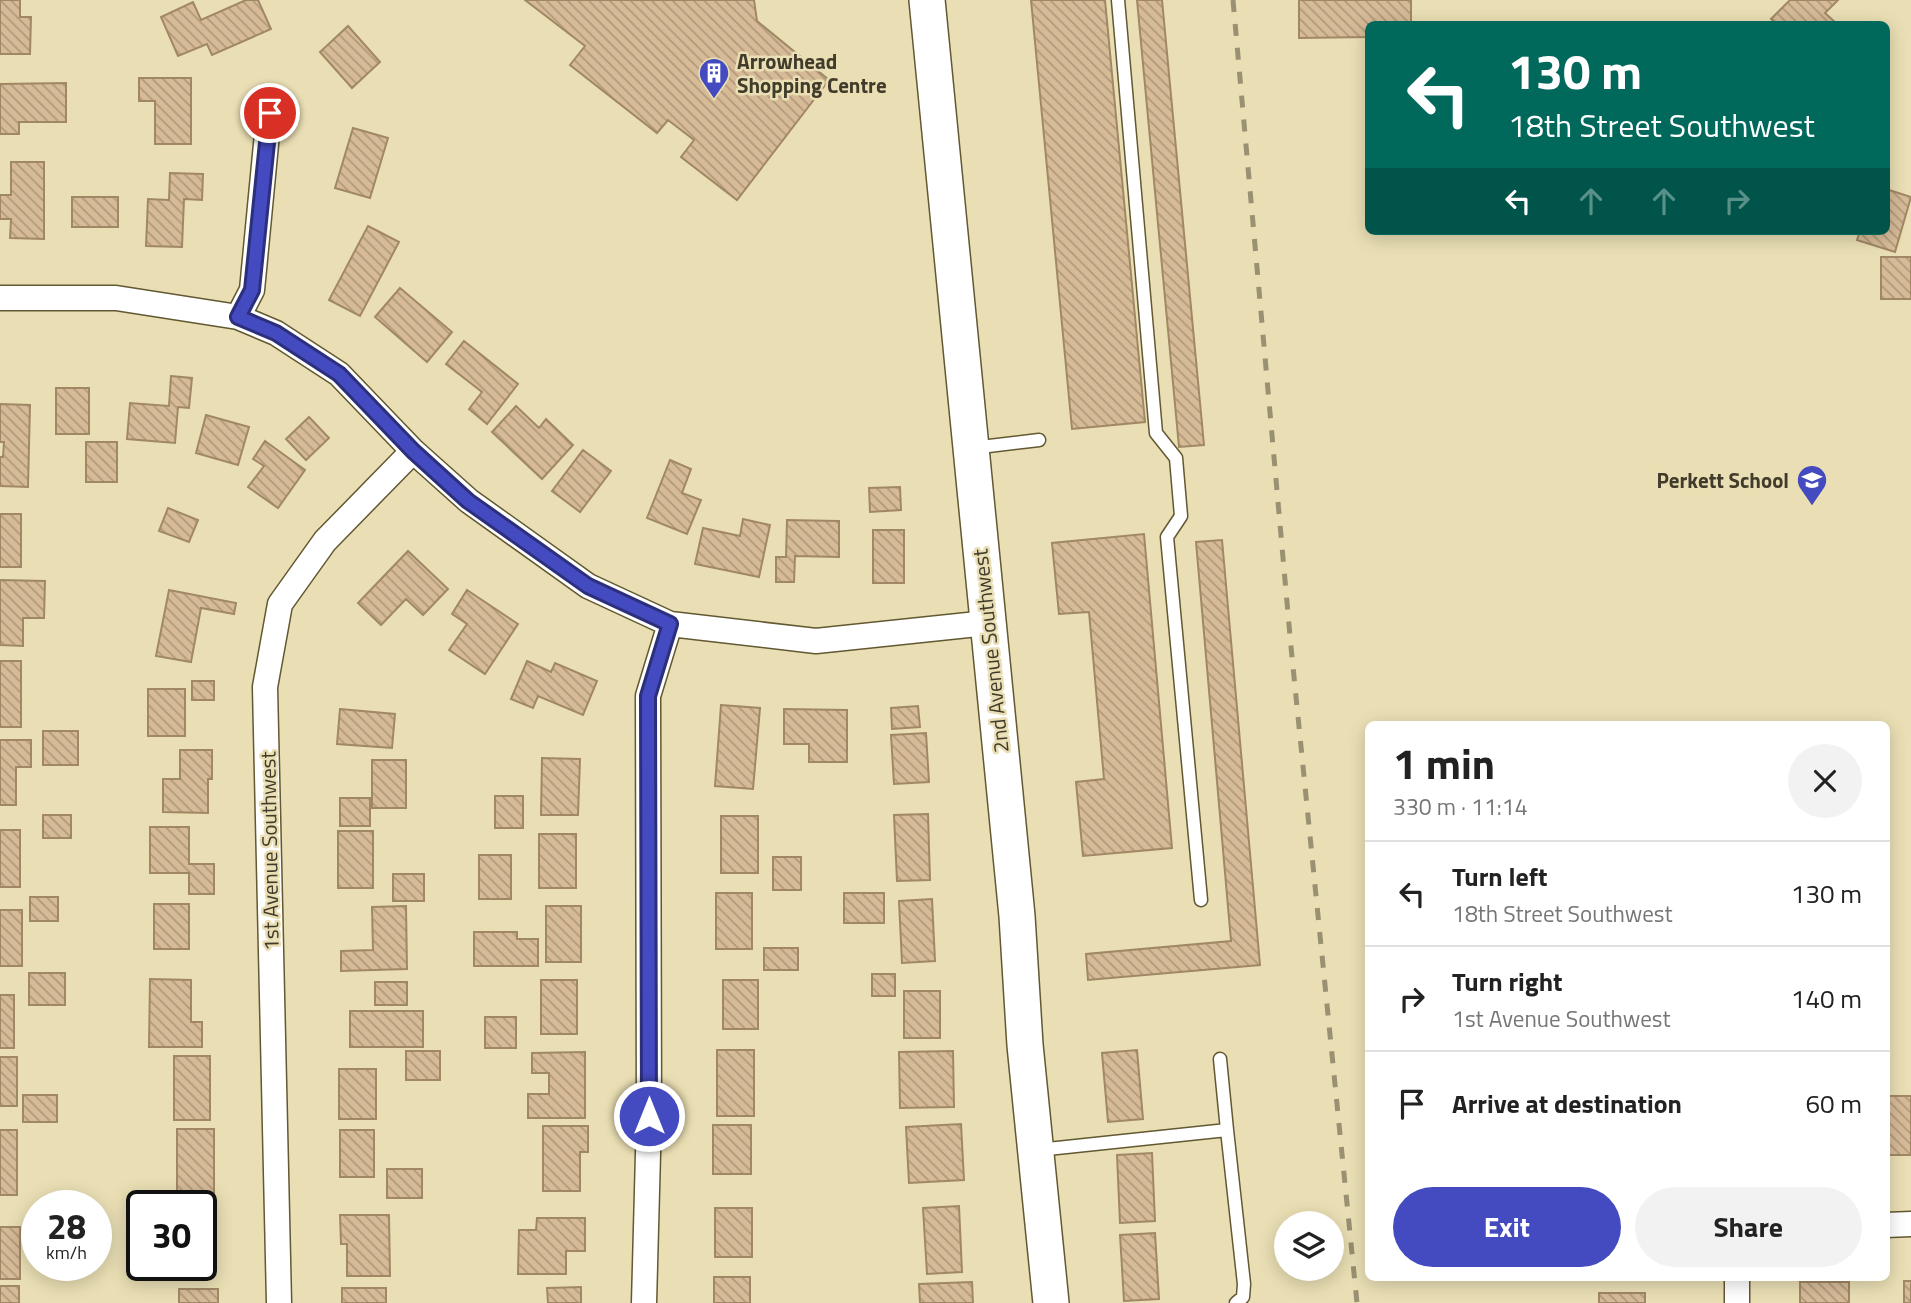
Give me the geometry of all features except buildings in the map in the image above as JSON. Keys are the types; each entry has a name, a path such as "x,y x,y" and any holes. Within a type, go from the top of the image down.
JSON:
{"street":[{"name":"2nd Avenue Southwest","path":"927,0 1017,916 1026,1045 1051,1303"},
{"path":"238,317 252,290 270,113"},
{"path":"0,298 116,298 238,317 276,333 339,374 413,451 468,501 588,586 670,624 816,640 987,623"},
{"name":"1st Avenue Southwest","path":"279,1303 265,687 280,604 326,541 413,451"},
{"path":"644,1303 649,1116 648,696 670,624"},
{"path":"1890,1224 1911,1224"},
{"path":"1737,1281 1737,1303"}],"lane":[{"path":"1118,0 1156,433 1176,458 1181,516 1167,537 1201,900"},
{"path":"972,449 1039,440"},
{"path":"1220,1059 1244,1284 1243,1297 1236,1303"},
{"path":"1037,1150 1227,1129"}],"railway":[{"path":"1233,0 1291,647 1357,1303"}],"place":[{"name":"Arrowhead Shopping Centre","path":"714,100"},
{"name":"Perkett School","path":"1812,507"}],"route":[{"path":"270,113 252,290 238,317 276,333 339,374 413,451 468,501 588,586 670,624 648,696 649,1116"}]}
